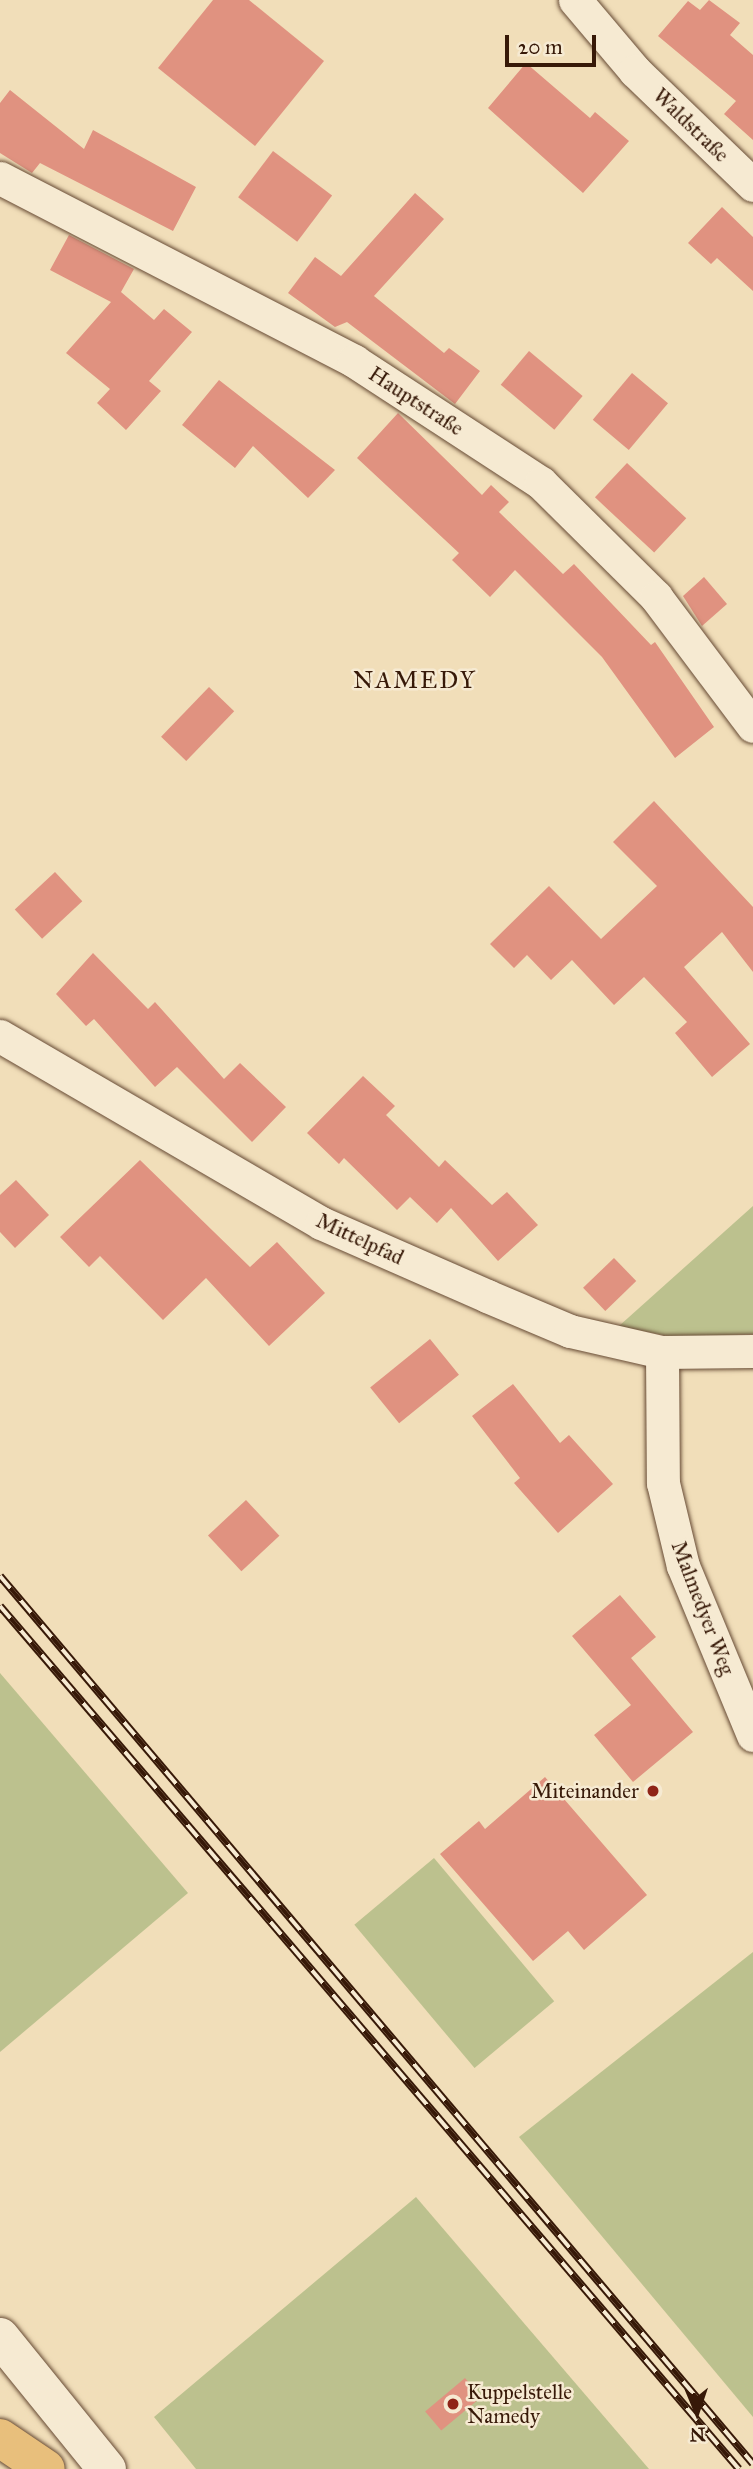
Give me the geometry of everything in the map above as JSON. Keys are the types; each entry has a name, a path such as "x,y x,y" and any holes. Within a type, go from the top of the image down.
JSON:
{"highway":[{"path":"0,2438 46,2469"}],"street":[{"name":"Waldstraße","path":"575,0 635,71 753,184"},
{"name":"Hauptstraße","path":"0,178 354,360 541,483 656,597 753,726"},
{"name":"Mittelpfad","path":"0,1036 321,1223 570,1331 662,1352 753,1351"},
{"name":"Malmedyer Weg","path":"662,1352 663,1483 671,1519 683,1566 753,1735"},
{"path":"0,2337 107,2469"}],"green space":[{"path":"753,1206 753,1334 673,1337 619,1326"},
{"path":"0,1673 188,1893 0,2052"},
{"path":"434,1858 554,2001 475,2068 354,1925"},
{"path":"753,1952 753,2417 519,2137"},
{"path":"416,2197 649,2469 196,2469 154,2417"}],"building":[{"path":"213,0 249,0 324,61 255,146 158,68"},
{"path":"709,0 740,23 730,35 753,55 753,140 724,114 736,101 658,36 688,1 700,10"},
{"path":"526,63 590,118 595,112 629,141 583,193 488,108"},
{"path":"10,90 84,149 93,130 196,187 173,231 40,163 32,173 0,153 0,103"},
{"path":"273,151 332,196 297,242 238,197"},
{"path":"415,193 444,219 374,296 444,353 449,348 480,371 455,404 347,322 335,327 288,293 315,257 341,276"},
{"path":"722,207 753,237 753,291 717,258 711,264 688,243"},
{"path":"69,235 134,269 121,292 154,320 164,309 192,332 149,381 161,391 126,430 97,403 110,389 66,353 111,302 50,270"},
{"path":"529,351 583,396 554,430 501,385"},
{"path":"632,373 668,403 629,450 593,420"},
{"path":"219,380 335,470 308,498 253,446 235,468 182,425"},
{"path":"398,413 482,495 491,485 509,502 499,512 563,574 574,564 651,645 655,642 714,727 675,758 602,657 515,570 490,597 452,560 459,553 357,458"},
{"path":"627,463 686,518 654,553 595,497"},
{"path":"704,577 727,604 702,626 683,596"},
{"path":"209,687 234,711 186,761 161,737"},
{"path":"654,801 753,907 753,972 722,932 684,967 750,1044 712,1077 675,1033 687,1022 644,977 614,1005 572,960 551,980 527,955 514,968 490,944 549,886 601,939 657,886 613,842"},
{"path":"55,872 82,901 42,939 15,910"},
{"path":"93,953 148,1009 155,1002 224,1079 240,1063 286,1107 252,1142 177,1067 155,1087 94,1019 86,1026 56,994"},
{"path":"363,1076 395,1106 386,1115 439,1167 445,1160 492,1205 507,1192 538,1225 498,1261 451,1208 437,1223 410,1197 397,1210 344,1158 339,1164 307,1133"},
{"path":"140,1160 250,1267 277,1242 325,1293 269,1346 206,1278 163,1320 100,1256 89,1267 60,1237"},
{"path":"16,1180 49,1215 15,1248 0,1232 0,1195"},
{"path":"614,1258 636,1281 605,1311 583,1288"},
{"path":"430,1339 459,1375 399,1423 370,1387"},
{"path":"513,1384 560,1443 569,1435 613,1484 558,1533 514,1483 520,1478 472,1416"},
{"path":"246,1500 279,1536 241,1571 208,1535"},
{"path":"620,1595 656,1637 631,1658 693,1732 633,1782 594,1735 631,1705 572,1636"},
{"path":"545,1777 647,1895 584,1950 568,1931 533,1961 440,1854 479,1821 485,1829"},
{"name":"Kuppelstelle Namedy","path":"465,2378 481,2397 441,2431 425,2411"}],"railway":[{"path":"0,1576 753,2464"},
{"path":"0,1606 739,2469"}],"place":[{"name":"Miteinander","path":"653,1791"},
{"name":"Kuppelstelle Namedy","path":"453,2404"}],"district":[{"name":"NAMEDY","path":"415,681"}]}
